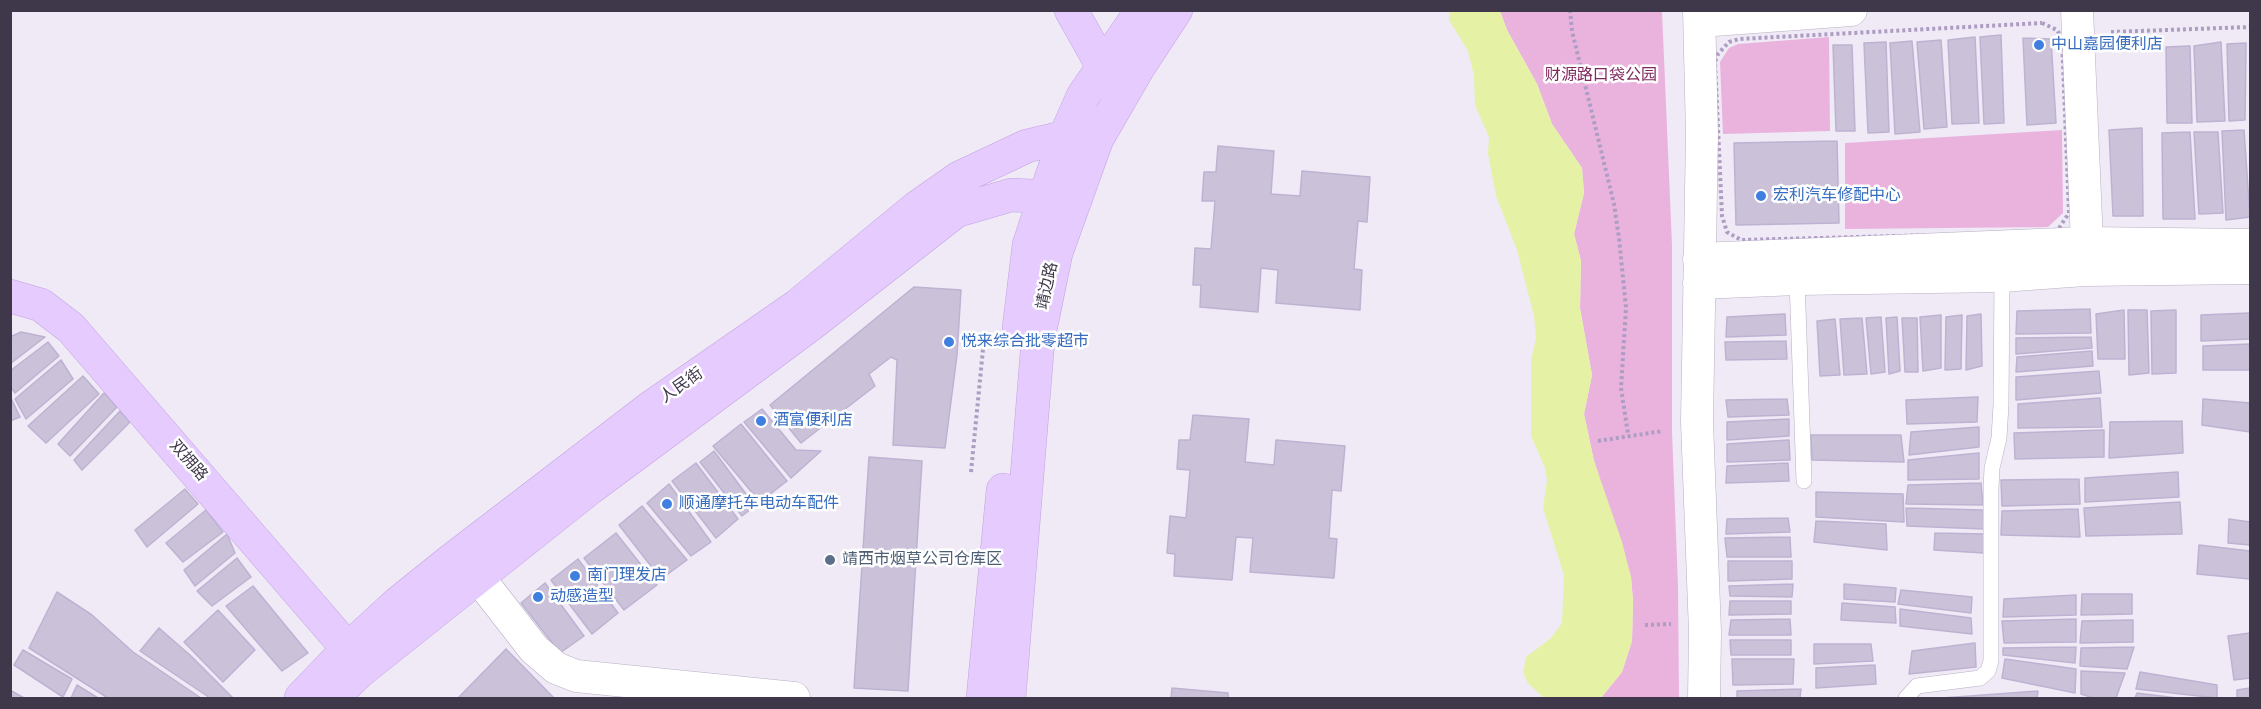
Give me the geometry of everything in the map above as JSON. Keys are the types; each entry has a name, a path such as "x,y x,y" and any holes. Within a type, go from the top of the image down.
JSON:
{"main road":[{"path":"1071,10 1103,67"},
{"name":"靖边路","path":"1009,699 1038,340 1056,253 1065,137 1083,96 1142,10"},
{"name":"靖边路","path":"983,699 1029,245 1176,10"},
{"name":"人民街","path":"301,699 348,649 398,603 572,466 797,306 916,208 959,178 1000,157 1028,146 1065,137 1083,136 1097,139"},
{"name":"人民街","path":"332,699 360,671 590,488 810,325 956,211 1011,195 1061,196"},
{"name":"双拥路","path":"10,296 41,305 70,328 348,649"}],"street":[{"path":"1704,699 1705,632 1697,422 1702,134 1699,16 1851,10"},
{"path":"2077,10 2086,243"},
{"path":"1699,271 2086,243 2250,245"},
{"path":"1699,271 1797,279 2002,276 2084,270 2250,268"},
{"path":"478,577 534,649 556,668 576,676 643,691 794,699"}],"lane":[{"path":"1906,699 1917,686 1980,678 1988,671 1991,661 1991,488 1992,468 1999,438 2001,405 2002,276"},
{"path":"1797,279 1804,481"}],"path":[{"path":"1570,10 1572,31 1614,204 1619,238 1626,308 1621,388 1628,434"},
{"path":"2042,23 2051,26 2057,30 2062,39 2069,213 2059,228 2052,232 1741,240 1733,237 1727,232 1722,216 1715,62 1718,54 1730,42 1739,39 2042,23"},
{"path":"2107,34 2115,30 2250,27"},
{"path":"971,479 985,333"},
{"path":"1598,441 1628,434 1669,431"},
{"path":"1645,625 1676,624"}],"green space":[{"name":"财源路口袋公园","path":"1500,11 1662,11 1672,245 1672,431 1678,586 1679,698 1601,698 1622,672 1632,641 1633,601 1631,577 1594,461 1584,414 1592,375 1580,308 1581,261 1574,234 1584,193 1582,168 1552,124 1537,84 1507,30"},
{"path":"1829,37 1830,131 1723,134 1720,62 1729,48 1738,44"},
{"path":"2062,130 2063,213 2048,227 1845,229 1845,143"}],"shaded area":[{"path":"1450,11 1500,11 1507,30 1537,84 1552,124 1582,168 1584,193 1574,234 1581,261 1580,308 1592,375 1584,414 1594,461 1622,542 1631,577 1633,601 1632,641 1622,672 1601,698 1544,698 1528,683 1523,673 1526,657 1551,638 1562,623 1564,575 1543,508 1547,480 1545,468 1531,436 1531,360 1536,338 1534,316 1517,250 1496,196 1488,153 1489,137 1475,105 1474,76 1468,51 1449,20"}],"building":[{"path":"2001,35 2004,123 1984,124 1980,37"},
{"path":"1975,37 1979,123 1952,124 1948,40"},
{"path":"2023,38 2051,39 2056,123 2027,125"},
{"path":"1941,40 1947,127 1924,129 1917,42"},
{"path":"1912,41 1920,132 1895,134 1890,43"},
{"path":"1886,42 1889,132 1868,133 1864,43"},
{"path":"2221,42 2225,121 2197,122 2194,46"},
{"path":"2246,43 2245,120 2229,121 2227,44"},
{"path":"1833,45 1852,45 1855,131 1836,131"},
{"path":"2190,46 2192,123 2167,123 2166,47"},
{"path":"2142,128 2143,216 2113,216 2109,130"},
{"path":"2244,130 2250,217 2226,220 2222,131"},
{"path":"2190,132 2195,219 2163,219 2162,133"},
{"path":"2194,132 2218,132 2223,213 2199,214"},
{"path":"1837,141 1839,223 1736,225 1734,143"},
{"path":"1218,146 1274,151 1271,194 1300,196 1302,171 1370,177 1367,222 1358,221 1354,269 1362,270 1360,310 1276,303 1278,270 1261,268 1258,312 1200,307 1201,285 1193,285 1195,248 1211,249 1215,201 1202,201 1204,172 1216,172"},
{"path":"914,287 961,290 957,355 945,448 893,445 897,360 891,357 869,374 875,386 801,443 770,405"},
{"path":"2090,309 2091,333 2016,334 2017,311"},
{"path":"2124,310 2125,359 2098,359 2096,314"},
{"path":"2128,310 2147,310 2149,373 2129,375"},
{"path":"2176,310 2176,373 2152,374 2151,311"},
{"path":"2250,313 2250,339 2201,341 2201,315"},
{"path":"1785,314 1786,335 1726,337 1727,317"},
{"path":"1981,314 1982,366 1966,370 1967,316"},
{"path":"1941,315 1941,368 1923,371 1920,317"},
{"path":"1962,315 1961,369 1945,370 1946,317"},
{"path":"1881,317 1885,372 1871,374 1866,318"},
{"path":"1897,317 1900,371 1889,374 1886,318"},
{"path":"1862,318 1867,374 1844,375 1840,319"},
{"path":"1902,318 1917,318 1918,372 1905,372"},
{"path":"1835,319 1840,375 1820,376 1817,321"},
{"path":"21,332 45,337 10,364 10,337"},
{"path":"2091,337 2092,348 2016,354 2016,338"},
{"path":"1786,341 1787,359 1726,360 1725,342"},
{"path":"48,342 59,356 15,393 10,386 10,371"},
{"path":"2250,344 2250,370 2203,370 2203,346"},
{"path":"2092,351 2093,366 2016,372 2017,357"},
{"path":"61,360 73,379 26,419 15,399"},
{"path":"2099,371 2101,393 2016,400 2016,377"},
{"path":"83,376 99,394 46,443 28,426"},
{"path":"104,393 117,407 70,456 58,444"},
{"path":"10,396 20,417 10,421"},
{"path":"1978,397 1977,422 1907,424 1906,400"},
{"path":"2100,398 2102,427 2018,428 2018,404"},
{"path":"1787,399 1789,415 1728,417 1726,400"},
{"path":"2203,399 2250,403 2250,432 2202,425"},
{"path":"762,409 796,450 821,451 791,478 744,422"},
{"path":"120,411 130,422 82,470 74,460"},
{"path":"1193,415 1249,419 1245,462 1274,465 1276,440 1345,446 1341,491 1332,490 1329,538 1337,539 1334,578 1250,572 1253,538 1236,537 1232,580 1174,576 1175,554 1167,553 1170,516 1186,518 1190,470 1177,469 1179,440 1190,440"},
{"path":"1789,419 1789,436 1727,440 1727,422"},
{"path":"2182,421 2183,453 2109,458 2110,422"},
{"path":"741,424 787,481 760,502 713,446"},
{"path":"1979,427 1979,447 1909,455 1911,432"},
{"path":"2104,430 2104,457 2015,459 2014,433"},
{"path":"1811,435 1901,435 1904,462 1812,460"},
{"path":"1789,440 1790,460 1727,462 1727,444"},
{"path":"714,451 755,506 742,516 700,462"},
{"path":"1979,453 1979,479 1908,480 1908,460"},
{"path":"869,457 922,461 908,691 854,688"},
{"path":"696,463 738,519 716,538 672,481"},
{"path":"1788,463 1789,481 1726,483 1727,466"},
{"path":"2178,472 2179,497 2085,502 2085,478"},
{"path":"2079,479 2080,504 2002,506 2001,480"},
{"path":"1981,483 1983,505 1906,504 1908,485"},
{"path":"669,484 711,542 691,556 647,503"},
{"path":"185,489 198,504 147,547 135,530"},
{"path":"1816,492 1903,494 1904,522 1816,517"},
{"path":"2180,502 2182,534 2086,536 2084,508"},
{"path":"642,506 687,560 661,579 619,525"},
{"path":"1906,508 1983,510 1984,529 1907,526"},
{"path":"2078,509 2080,537 2001,535 2002,511"},
{"path":"206,510 223,532 183,562 166,543"},
{"path":"1788,518 1790,532 1726,534 1727,519"},
{"path":"2229,519 2250,522 2250,545 2228,543"},
{"path":"1816,521 1886,524 1887,550 1814,542"},
{"path":"616,533 657,585 624,610 584,558"},
{"path":"1935,533 1985,534 1984,553 1934,550"},
{"path":"227,534 235,553 195,586 184,570"},
{"path":"1790,537 1791,557 1727,557 1725,538"},
{"path":"2199,545 2250,551 2250,579 2197,574"},
{"path":"237,558 251,577 212,606 197,591"},
{"path":"578,559 618,613 592,634 551,580"},
{"path":"1728,561 1792,561 1792,579 1728,581"},
{"path":"545,583 584,636 560,653 521,603"},
{"path":"1793,584 1792,597 1730,596 1729,586"},
{"path":"1844,584 1896,588 1895,602 1844,599"},
{"path":"253,586 308,653 282,671 226,606"},
{"path":"1901,590 1972,597 1971,613 1898,604"},
{"path":"57,592 92,615 133,652 201,698 108,698 29,648"},
{"path":"2082,594 2132,594 2132,614 2081,615"},
{"path":"2076,595 2076,615 2003,617 2004,599"},
{"path":"1730,601 1791,601 1791,614 1729,615"},
{"path":"1842,603 1895,607 1896,623 1841,620"},
{"path":"1900,609 1971,618 1972,634 1900,626"},
{"path":"218,610 255,650 223,682 184,642"},
{"path":"1790,619 1791,635 1729,635 1731,620"},
{"path":"2076,619 2076,642 2004,643 2002,621"},
{"path":"2133,620 2133,642 2080,643 2082,621"},
{"path":"159,628 233,698 210,698 140,651"},
{"path":"2250,633 2250,678 2234,680 2228,636"},
{"path":"1730,640 1791,640 1791,655 1731,655"},
{"path":"1975,643 1976,667 1909,674 1912,651"},
{"path":"1814,644 1871,644 1873,661 1814,664"},
{"path":"2076,647 2075,663 2003,655 2003,648"},
{"path":"2134,647 2127,669 2080,666 2081,648"},
{"path":"506,649 554,698 458,698"},
{"path":"23,650 72,679 63,697 14,665"},
{"path":"1732,659 1794,659 1793,684 1733,685"},
{"path":"2005,659 2076,669 2075,693 2002,678"},
{"path":"1875,665 1876,684 1816,688 1816,668"},
{"path":"2081,671 2125,673 2116,698 2094,698 2081,694"},
{"path":"2140,672 2217,685 2217,698 2136,689"},
{"path":"77,685 98,698 71,698"},
{"path":"1172,688 1228,693 1228,698 1171,698"},
{"path":"2250,688 2250,698 2237,698 2237,690"},
{"path":"1801,689 1800,698 1737,698 1737,691"},
{"path":"10,690 24,698 10,698"},
{"path":"2038,691 2037,698 1942,698"},
{"path":"2137,693 2177,698 2135,698"}],"place":[{"name":"中山嘉园便利店","path":"2039,45"},
{"name":"宏利汽车修配中心","path":"1761,196"},
{"name":"悦来综合批零超市","path":"949,342"},
{"name":"酒富便利店","path":"761,421"},
{"name":"顺通摩托车电动车配件","path":"667,504"},
{"name":"靖西市烟草公司仓库区","path":"830,560"},
{"name":"南门理发店","path":"575,576"},
{"name":"动感造型","path":"538,597"}]}
